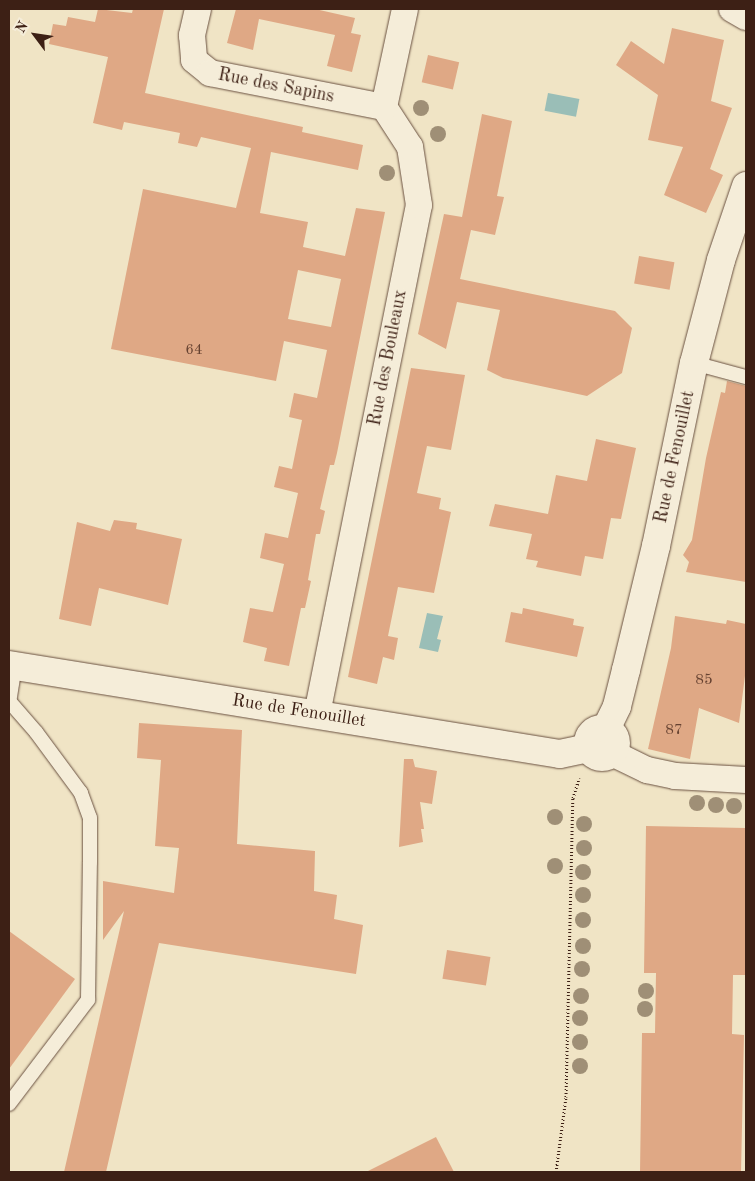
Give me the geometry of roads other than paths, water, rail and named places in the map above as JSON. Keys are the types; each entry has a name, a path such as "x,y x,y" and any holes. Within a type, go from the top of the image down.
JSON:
{"street":[{"name":"Rue des Sapins","path":"198,9 192,35 194,60 210,73 384,107"},
{"path":"384,107 404,9"},
{"path":"732,9 746,17"},
{"name":"Rue des Bouleaux","path":"317,714 419,205 410,147 384,107"},
{"name":"Rue de Fenouillet","path":"12,666 560,754 602,744 617,706 656,546 694,363 721,260 746,186"},
{"path":"602,744 647,770 675,776 746,780"}],"lane":[{"path":"694,363 746,377"},
{"path":"9,1104 88,1000 90,862 90,818 81,793 36,732 9,703 12,666"}],"water":[{"path":"548,93 579,99 576,117 545,111"},
{"path":"427,613 443,616 437,639 441,640 438,652 419,648"}]}
